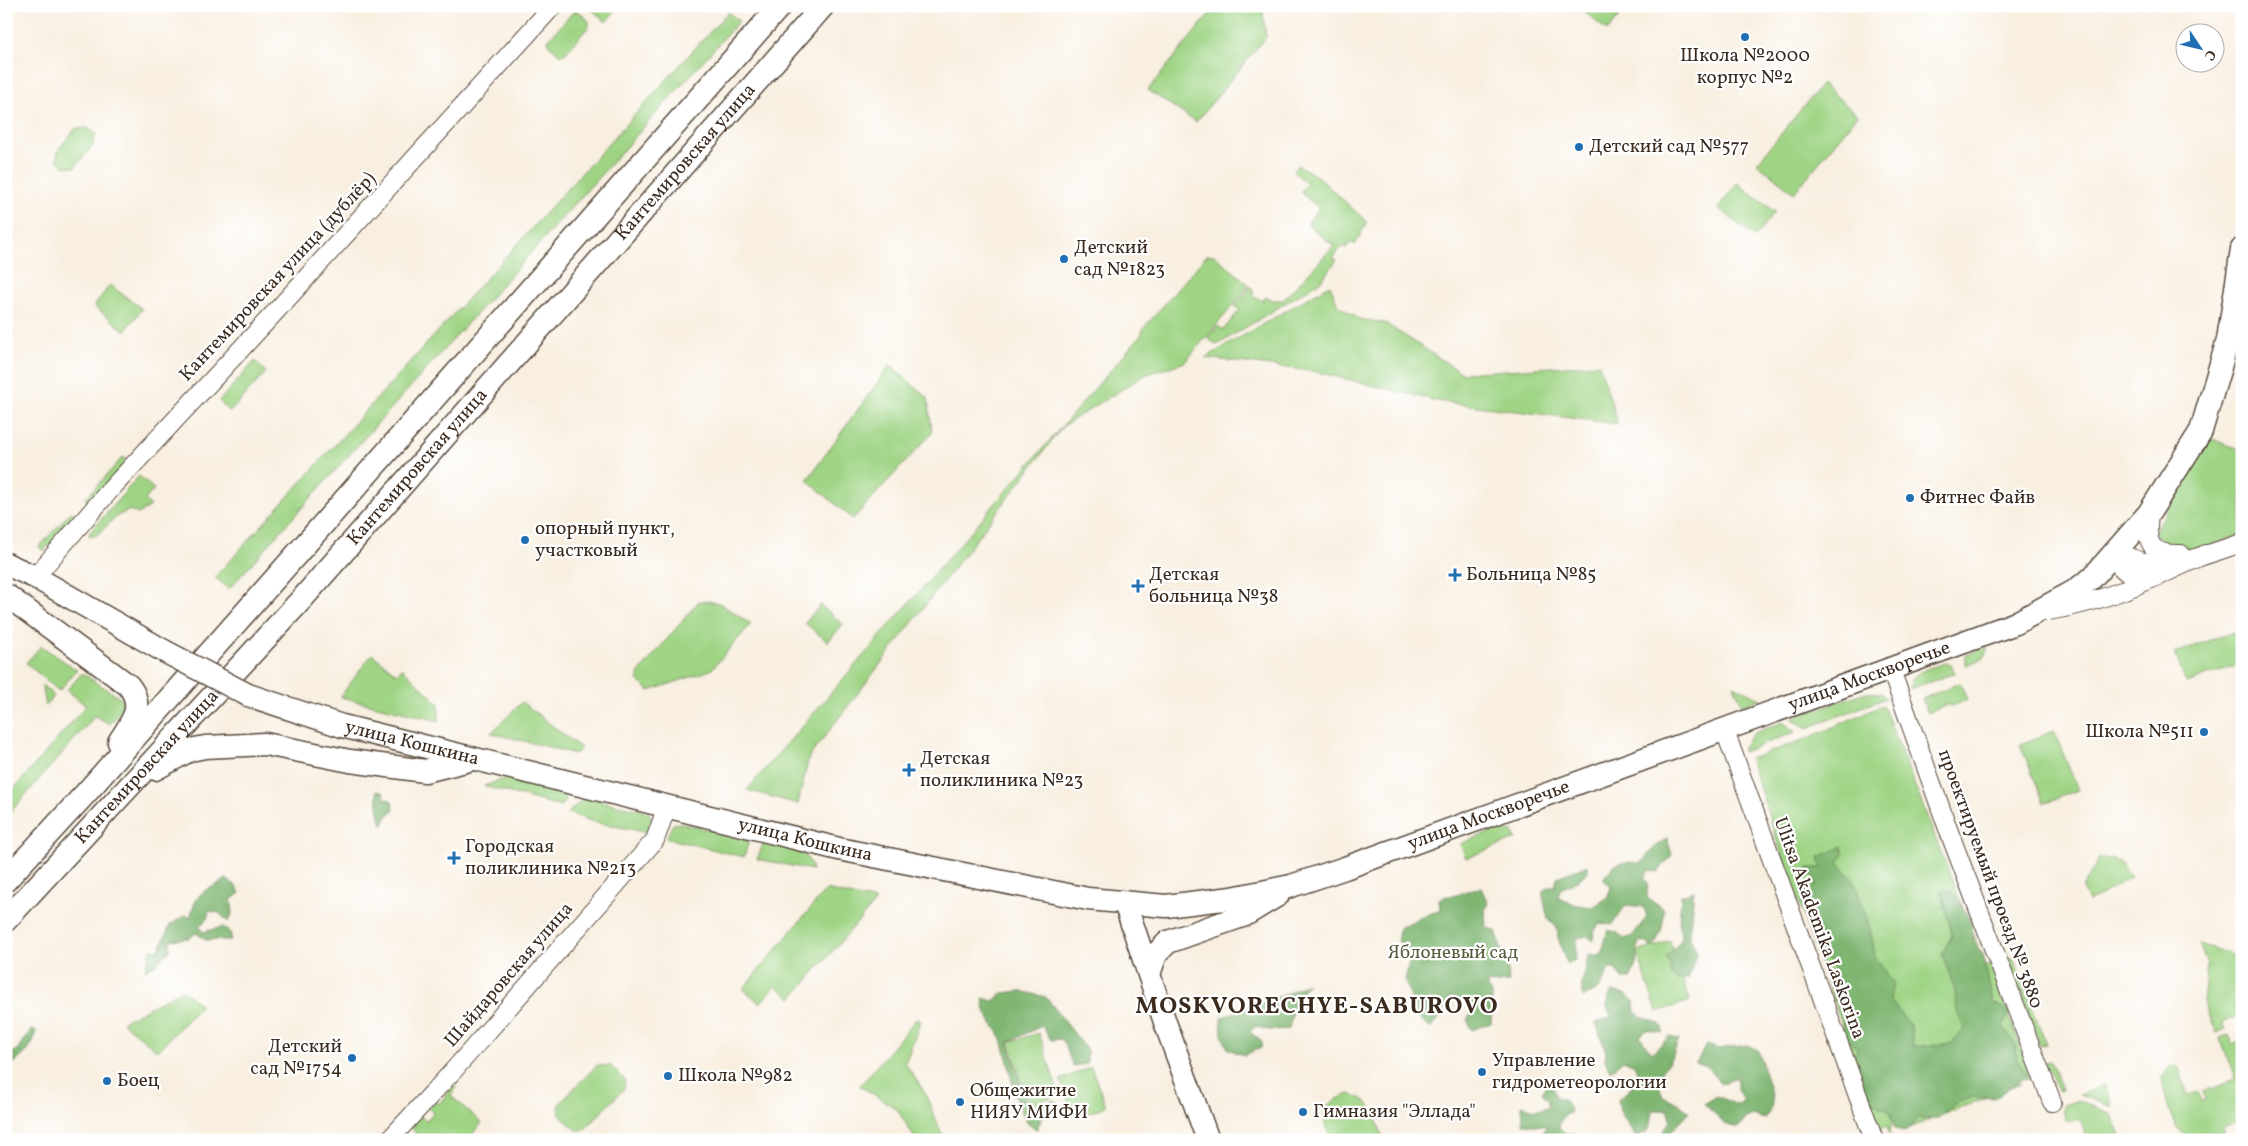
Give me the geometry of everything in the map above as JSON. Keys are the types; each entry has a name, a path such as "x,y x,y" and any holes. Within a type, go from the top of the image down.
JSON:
{"main road":[{"name":"Кантемировская улица","path":"6,880 86,793 780,6"},
{"name":"Кантемировская улица","path":"6,920 302,599 823,6"},
{"name":"улица Москворечье","path":"1125,903 1166,906 1245,896 1291,886 1725,731 2016,623 2039,612 2092,578 2115,554 2149,513 2190,450 2209,408 2228,340 2242,249"},
{"path":"6,549 21,560 35,577"},
{"path":"6,564 14,570 35,577"},
{"name":"улица Кошкина","path":"35,577 164,652 248,695 342,726 917,866 1088,899 1125,903"},
{"path":"6,595 128,685 137,699 135,713 128,728 86,793"},
{"path":"133,784 168,760 190,750 204,747 265,744 350,761 425,771 475,758"},
{"name":"улица Москворечье","path":"1148,974 1156,954 1168,942 1245,915 1268,903 1291,886"},
{"path":"1125,903 1148,974 1208,1140"},
{"path":"1136,935 1148,919 1166,906"}],"street":[{"name":"Кантемировская улица (дублёр)","path":"35,577 117,484 278,310 553,6"},
{"path":"2149,513 2148,539 2152,547 2160,553 2206,554"},
{"path":"2115,554 2156,565 2206,554 2242,542"},
{"path":"2115,554 2124,572 2131,576 2152,579"},
{"path":"2039,612 2083,606 2152,579 2206,554"},
{"name":"проектируемый проезд № 3880","path":"1891,670 1951,837 2052,1102"},
{"name":"Ulitsa Akademika Laskorina","path":"1725,731 1874,1140"},
{"name":"Шайдаровская улица","path":"389,1140 453,1071 655,840 668,806"}],"green space":[{"path":"588,6 610,6 615,11 606,22"},
{"path":"1216,6 1262,6 1266,37 1196,122 1148,90"},
{"path":"1578,6 1626,6 1627,7 1607,31"},
{"path":"578,11 589,21 589,26 565,54 559,54 549,45 548,40 573,12"},
{"path":"728,12 739,21 229,589 215,577"},
{"path":"1822,84 1858,115 1794,193 1757,163"},
{"path":"88,128 96,134 92,146 75,167 63,166 57,159 58,150 75,129"},
{"path":"1298,165 1318,177 1367,222 1355,245 1351,242 1346,248 1342,246 1333,258 1337,260 1320,282 1217,345 1207,338 1218,326 1223,330 1240,310 1235,306 1248,291 1249,286 1253,289 1253,295 1262,301 1266,297 1271,300 1283,300 1334,246 1307,224 1319,208 1300,192 1307,184 1293,171"},
{"path":"1737,183 1775,212 1755,237 1718,208"},
{"path":"1207,255 1214,255 1247,283 1247,289 1185,362 1145,375 1063,426 809,757 798,804 747,790 1142,334 1143,329"},
{"path":"110,285 142,309 125,331 94,306"},
{"path":"1330,285 1338,305 1359,319 1385,323 1462,373 1599,364 1618,424 1438,401 1312,371 1205,358"},
{"path":"255,361 266,372 230,412 219,401"},
{"path":"890,365 928,398 932,433 853,519 807,480"},
{"path":"2209,438 2242,450 2242,534 2181,556 2154,533"},
{"path":"123,457 130,464 91,506 85,499"},
{"path":"139,476 154,489 145,500 151,506 138,514 130,510 117,516 96,536 89,536 90,532"},
{"path":"71,512 76,515 44,551 39,547"},
{"path":"698,602 719,603 751,624 711,670 649,691 638,680 638,674"},
{"path":"820,605 843,624 828,642 805,623"},
{"path":"2238,630 2242,640 2242,663 2186,683 2175,653"},
{"path":"41,646 77,670 59,691 26,663"},
{"path":"1988,646 1984,658 1966,665 1966,655"},
{"path":"372,654 397,674 402,668 439,704 439,721 340,697"},
{"path":"1945,663 1951,665 1955,673 1910,689 1913,678 1917,674"},
{"path":"82,673 123,700 122,710 110,724 95,716 6,817 6,798 86,706 67,690"},
{"path":"1960,683 1967,700 1950,707 1949,704 1928,713 1922,699"},
{"path":"42,685 54,696 46,706"},
{"path":"1734,685 1761,699 1742,705"},
{"path":"1866,692 1881,693 1886,698 1807,728 1791,718"},
{"path":"522,702 581,748 576,754 491,733"},
{"path":"1883,705 1986,966 1991,965 2032,1078 2026,1080 2022,1076 2015,1079 2021,1084 1901,1131 1901,1121 1891,1124 1890,1135 1887,1126 1879,1129 1777,841 1750,759 1806,739"},
{"path":"1783,722 1795,732 1743,752 1743,747 1754,733"},
{"path":"2054,731 2078,790 2044,803 2020,744"},
{"path":"507,778 562,791 565,794 565,802 560,806 484,786"},
{"path":"377,790 384,792 384,797 392,801 394,810 387,816 383,826 378,809"},
{"path":"584,797 648,812 654,822 650,833 594,822 568,813"},
{"path":"681,823 749,840 744,857 666,838 673,824"},
{"path":"1501,828 1513,832 1516,839 1466,858 1460,844"},
{"path":"1667,838 1672,855 1658,872 1649,870 1644,877 1648,883 1647,898 1664,909 1663,925 1658,939 1652,948 1647,943 1639,941 1636,965 1630,979 1622,979 1615,969 1609,969 1600,988 1583,998 1581,983 1585,974 1588,954 1600,956 1609,930 1618,933 1624,939 1632,936 1647,917 1644,907 1626,905 1612,925 1600,923 1594,932 1593,941 1587,936 1577,938 1575,960 1567,965 1558,938 1557,928 1548,919 1542,892 1548,887 1555,887 1557,877 1588,865 1588,872 1572,884 1560,889 1558,898 1577,905 1593,907 1607,898 1611,887 1603,879 1611,869 1619,864 1628,862 1641,863 1653,849"},
{"path":"764,842 801,853 810,863 812,870 757,859"},
{"path":"1842,847 1844,854 1838,862 1854,881 1870,927 1875,956 1893,982 1890,1000 1911,1027 1913,1047 1952,1043 1964,1030 1956,1005 1955,990 1942,954 1952,935 1941,891 1950,890 1970,921 1973,943 1983,954 1993,1003 2010,1011 2003,1026 2016,1045 2017,1060 2028,1076 1994,1098 1969,1098 1957,1103 1938,1119 1918,1119 1904,1132 1894,1127 1890,1113 1886,1108 1880,1107 1862,1092 1853,1064 1857,1049 1841,1033 1845,1016 1837,994 1833,968 1818,947 1812,921 1801,903 1807,890 1817,886 1808,868 1822,868 1819,857"},
{"path":"2100,857 2120,862 2131,877 2088,902 2082,888"},
{"path":"226,879 235,885 240,893 231,900 233,912 228,922 219,913 209,911 207,919 199,926 203,932 223,927 231,933 231,940 206,940 196,933 190,938 170,940 170,951 155,965 145,970 151,949 159,950 170,925 186,915 190,918 197,898 204,891"},
{"name":"Яблоневый сад","path":"1481,888 1488,903 1485,909 1486,927 1496,931 1508,970 1509,982 1486,984 1492,993 1491,1023 1472,1030 1467,1020 1474,1007 1463,1000 1450,997 1439,1017 1430,1028 1417,1017 1405,981 1410,958 1398,940 1399,928 1427,914 1440,911 1439,899"},
{"path":"826,890 876,901 792,998 776,986 760,1003 743,989"},
{"path":"1694,891 1689,936 1697,952 1688,979 1677,980 1671,975 1671,965 1666,958 1682,939 1679,925 1681,895"},
{"path":"1670,941 1690,1001 1657,1012 1637,952"},
{"path":"2199,944 2242,958 2242,1014 2223,1022 2226,1029 2217,1033 2203,1002 2207,964"},
{"path":"2013,957 2046,1044 2040,1045 2007,959"},
{"path":"1308,983 1295,1001 1289,1029 1269,1030 1255,1026 1250,1032 1262,1042 1261,1048 1244,1055 1228,1049 1222,1035 1221,1018"},
{"path":"182,990 201,1005 158,1051 122,1022"},
{"path":"1020,991 1046,997 1087,1050 1087,1064 1073,1066 1062,1039 1051,1040 1042,1026 1008,1042 1027,1106 1039,1107 1054,1100 1061,1105 1064,1114 1043,1116 1036,1130 1023,1114 1018,1102 1002,1040 988,1017 983,998 993,1001 1003,993"},
{"path":"1612,991 1625,994 1634,1001 1635,1012 1662,1026 1663,1033 1647,1030 1640,1036 1653,1052 1669,1037 1679,1039 1673,1055 1662,1071 1664,1076 1659,1086 1663,1096 1678,1103 1689,1112 1669,1134 1662,1133 1670,1121 1669,1110 1652,1110 1649,1130 1636,1138 1620,1111 1618,1099 1630,1089 1638,1077 1635,1065 1623,1060 1610,1071 1605,1060 1606,1052 1596,1023 1611,1017 1606,1003"},
{"path":"917,1018 921,1021 905,1063 925,1093 944,1140 916,1140 897,1109 860,1086"},
{"path":"31,1030 36,1031 33,1042 19,1059 9,1066 6,1074 6,1053 10,1054 18,1049"},
{"path":"1039,1033 1059,1095 1029,1105 1009,1042"},
{"path":"2228,1035 2232,1044 2242,1040 2242,1127 2239,1128 2236,1122 2223,1127 2223,1134 2218,1135 2216,1131 2214,1136 2200,1138 2189,1136 2175,1124 2161,1079 2169,1068 2175,1066 2179,1068 2188,1095 2198,1092 2202,1101 2206,1100 2203,1091 2235,1079 2220,1038"},
{"path":"1706,1045 1718,1049 1747,1045 1758,1050 1772,1097 1772,1107 1765,1119 1752,1115 1745,1119 1738,1128 1727,1125 1704,1104 1717,1096 1737,1105 1744,1100 1737,1090 1737,1078 1721,1084 1709,1068 1696,1063"},
{"path":"2050,1061 2062,1090 2058,1091 2044,1062"},
{"path":"597,1065 611,1066 625,1080 624,1089 584,1130 576,1130 560,1115 559,1104"},
{"path":"1091,1067 1106,1106 1075,1118 1060,1080"},
{"path":"1549,1078 1556,1097 1565,1100 1571,1112 1562,1117 1559,1127 1565,1133 1580,1136 1582,1140 1536,1140 1547,1126 1523,1124 1522,1104 1535,1110 1548,1107 1549,1101 1542,1093"},
{"path":"2105,1084 2113,1107 2079,1095"},
{"path":"453,1086 456,1088 451,1096 482,1123 467,1140 410,1140 416,1133 405,1122 415,1111 426,1121 433,1113 423,1103 431,1096 439,1104"},
{"path":"1349,1094 1357,1096 1368,1105 1384,1140 1331,1140 1325,1123 1325,1111 1332,1102"},
{"path":"2078,1100 2112,1114 2121,1140 2088,1140 2080,1119 2069,1122 2066,1120 2062,1109 2064,1105"}],"place":[{"name":"Школа №2000 корпус №2","path":"1745,37"},
{"name":"Детский сад №577","path":"1579,147"},
{"name":"Детский сад №1823","path":"1064,259"},
{"name":"Фитнес Файв","path":"1910,498"},
{"name":"опорный пункт, участковый","path":"525,540"},
{"name":"Больница №85","path":"1455,575"},
{"name":"Детская больница №38","path":"1138,586"},
{"name":"Школа №511","path":"2204,732"},
{"name":"Детская поликлиника №23","path":"909,770"},
{"name":"Городская поликлиника №213","path":"454,858"},
{"name":"Детский сад №1754","path":"352,1058"},
{"name":"Управление гидрометеорологии","path":"1482,1072"},
{"name":"Школа №982","path":"668,1076"},
{"name":"Боец","path":"107,1081"},
{"name":"Общежитие НИЯУ МИФИ","path":"960,1102"},
{"name":"Гимназия \"Эллада\"","path":"1303,1112"}],"district":[{"name":"MOSKVORECHYE-SABUROVO","path":"1317,1007"}]}
